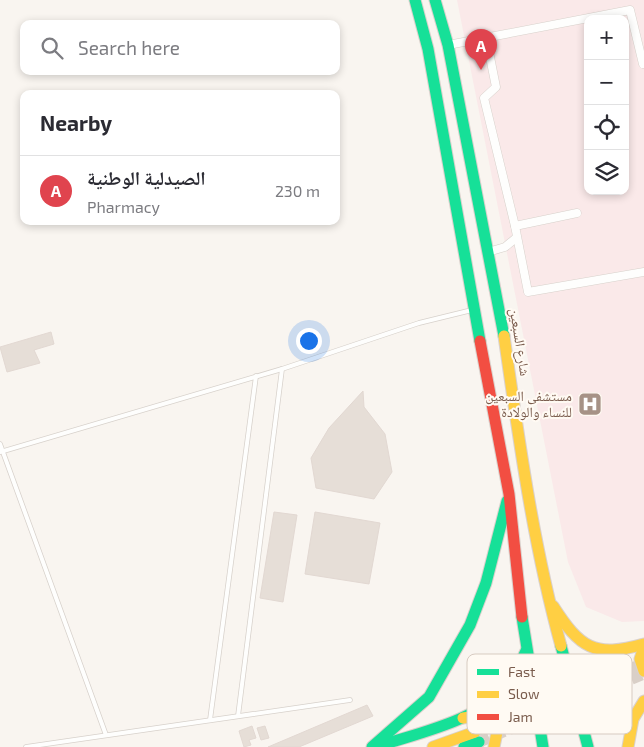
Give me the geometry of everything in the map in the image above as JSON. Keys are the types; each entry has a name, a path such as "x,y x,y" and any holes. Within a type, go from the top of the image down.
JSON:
{"main road":[{"path":"415,0 428,49 509,494 527,654"},
{"name":"شارع السبعين","path":"435,0 448,45 498,304 527,490 547,596 563,654"},
{"path":"372,747 429,697 470,625 486,584 509,494"},
{"path":"547,596 565,625 579,641 593,650 610,653 644,646"},
{"path":"644,646 640,662 644,671"},
{"path":"524,654 526,650"},
{"path":"632,725 633,719 644,701"},
{"path":"456,720 467,713"},
{"path":"376,747 456,720 467,718"},
{"path":"494,747 498,734"},
{"path":"541,734 543,747"},
{"name":"شارع السبعين","path":"584,734 588,747"},
{"path":"628,747 630,734"},
{"path":"433,747 477,737 464,747"}],"street":[{"path":"448,45 630,10 642,64"},
{"path":"486,37 496,87 484,98 515,226 528,292 644,272"},
{"path":"515,226 577,213"},
{"path":"488,252 505,247 516,238"}],"lane":[{"path":"1,452 282,369 418,323 474,310"},
{"path":"238,716 282,369"},
{"path":"210,720 256,376"},
{"path":"0,444 1,452 106,735"},
{"path":"26,747 350,700"}],"shaded area":[{"name":"مستشفى السبعين للنساء والولادة","path":"457,0 644,0 644,621 622,622 586,607 568,562"}],"building":[{"path":"51,332 54,344 34,350 40,363 7,372 0,347"},
{"path":"363,391 364,407 385,434 392,472 374,499 316,488 311,458 329,428"},
{"path":"274,512 297,515 283,602 260,598"},
{"path":"315,512 380,523 369,584 305,574"},
{"path":"367,705 373,716 299,747 268,747"},
{"path":"252,726 256,738 249,740 251,745 244,747 239,731"},
{"path":"265,726 269,738 261,740 257,728"}],"tunnel":[{"path":"632,668 644,663"},
{"path":"632,679 644,674"},
{"path":"479,742 498,734"}],"traffic: fast":[{"path":"415,0 428,49 480,341"},
{"path":"435,0 448,45 504,336"},
{"path":"372,747 429,697 470,625 486,583 507,501"},
{"path":"522,617 528,654"},
{"path":"561,646 563,654"},
{"path":"379,746 448,724 467,715"},
{"path":"541,734 543,747"},
{"path":"585,734 588,747"},
{"path":"464,747 479,742"}],"traffic: slow":[{"path":"504,336 521,453 535,531 542,569 561,646"},
{"path":"553,606 572,632 590,646 612,650 644,644"},
{"path":"644,647 640,659 644,671"},
{"path":"632,725 633,719 644,701"},
{"path":"463,718 467,717"},
{"path":"433,747 469,734"},
{"path":"494,747 497,734"},
{"path":"628,747 630,734"}],"traffic: jam":[{"path":"480,341 509,494 522,617"}],"place":[{"name":"الصيدلية الوطنية","path":"481,70"},
{"name":"مستشفى السبعين للنساء والولادة","path":"590,404"}]}
